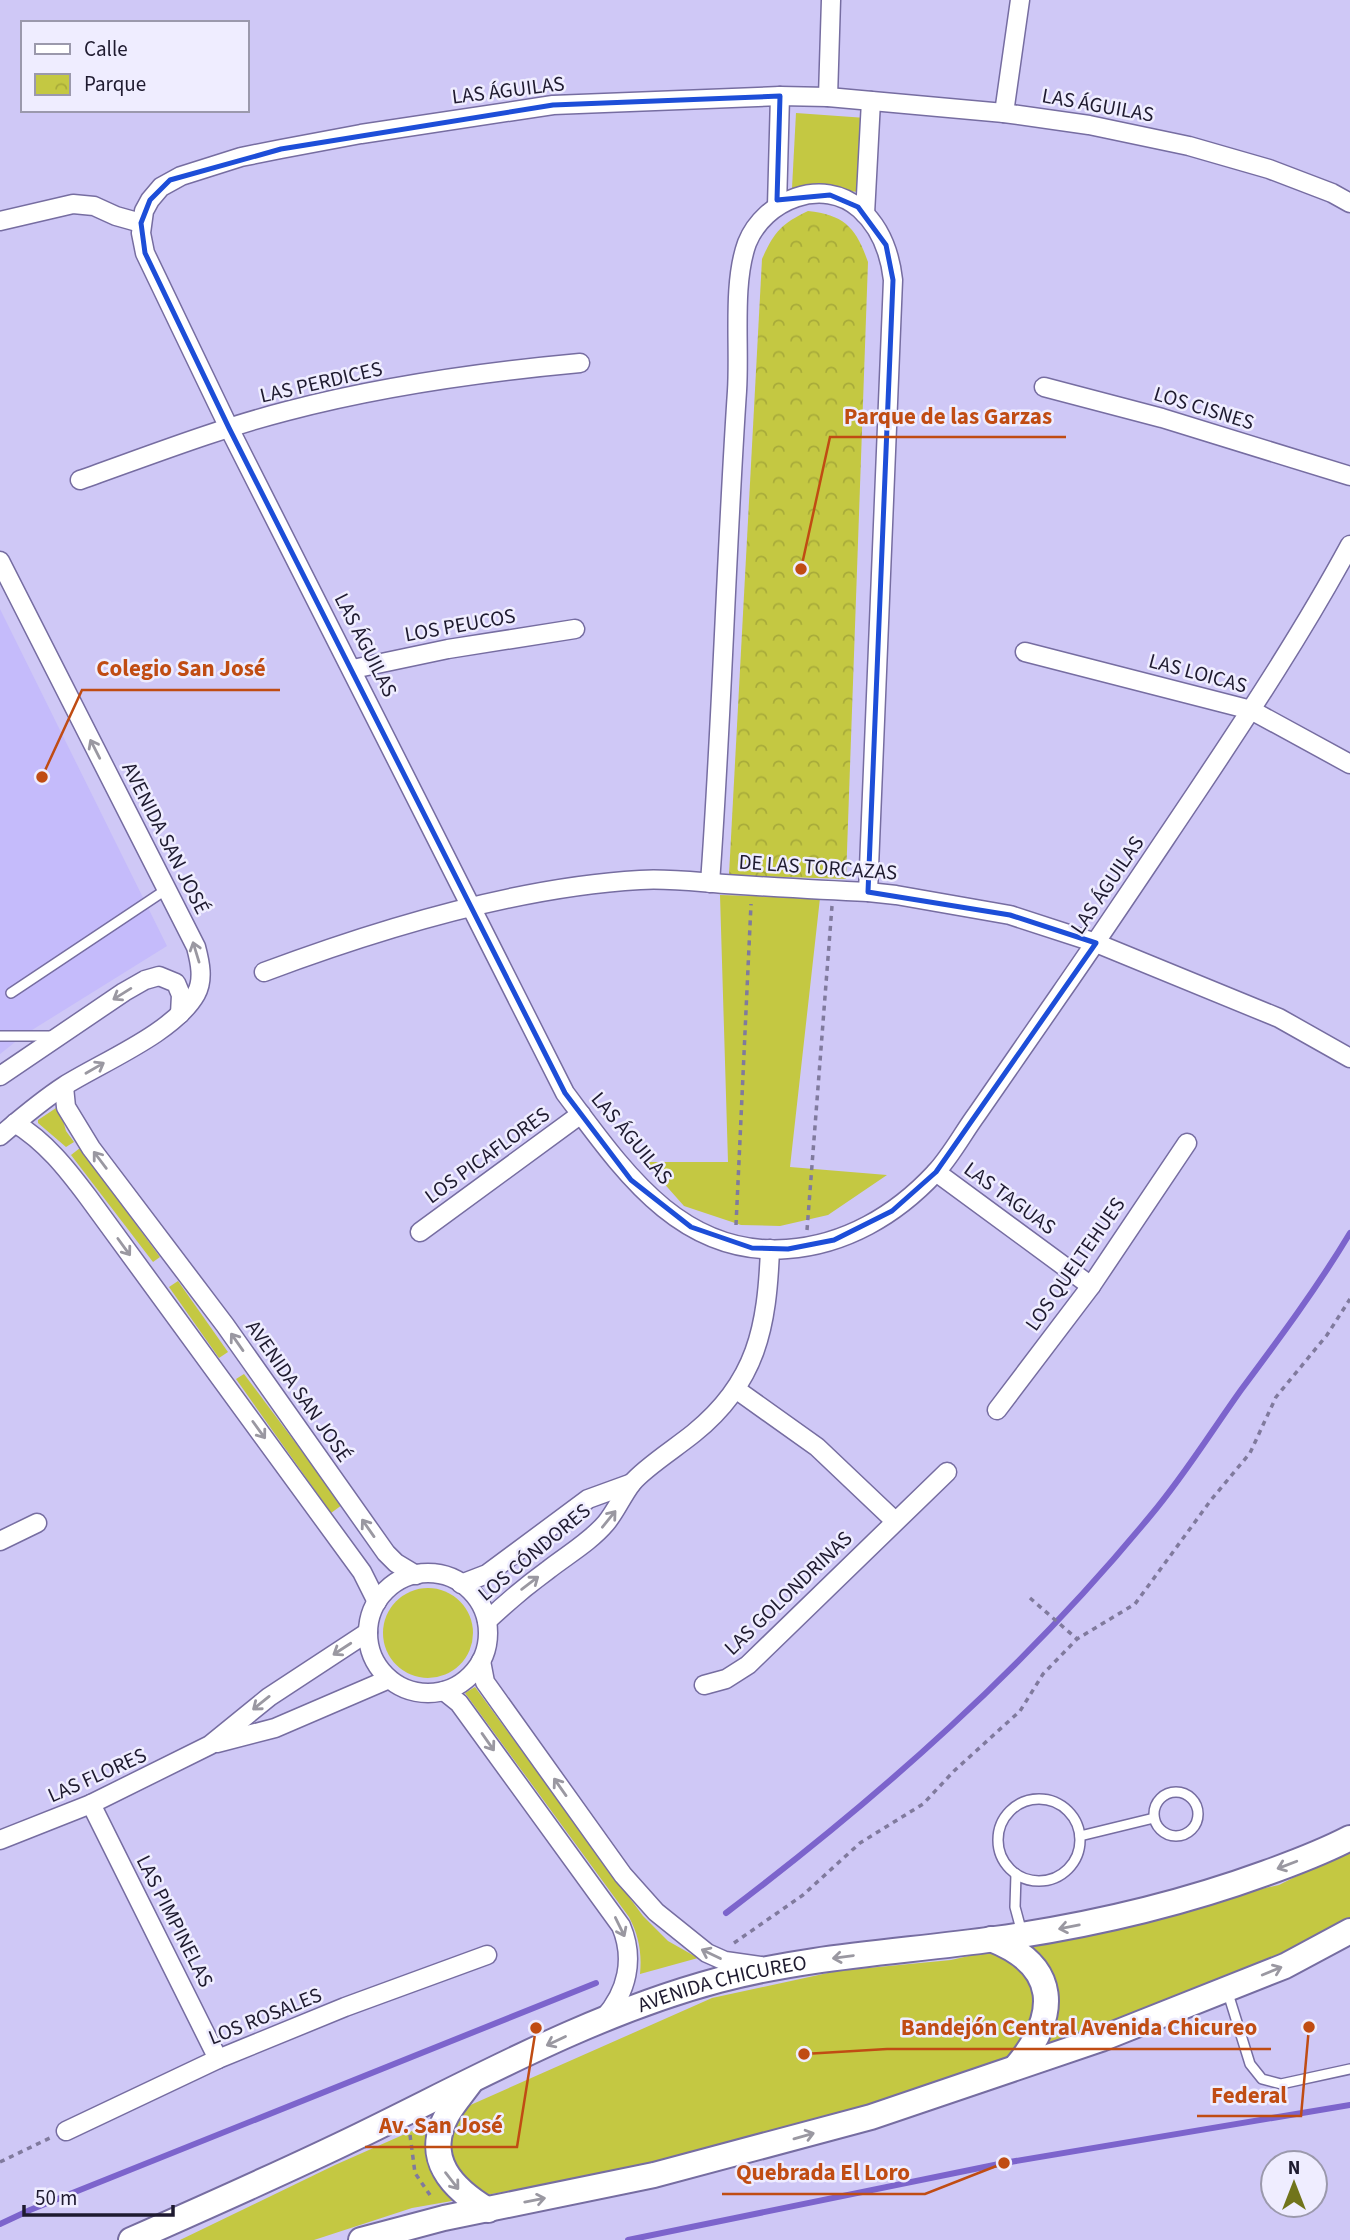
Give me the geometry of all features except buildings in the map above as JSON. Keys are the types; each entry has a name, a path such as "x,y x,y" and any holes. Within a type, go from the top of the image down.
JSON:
{"main road":[{"name":"AVENIDA CHICUREO","path":"131,2240 325,2153 475,2077 604,2018 658,1998 777,1966 1022,1935 1106,1919 1195,1896 1288,1865 1350,1839"},
{"path":"361,2240 444,2218 654,2175 871,2117 1101,2039 1285,1966 1350,1931"},
{"path":"991,1939 1012,1947 1031,1963 1038,1972 1046,1995 1041,2029 1016,2067"},
{"path":"475,2077 446,2116 439,2151 450,2181 488,2210"}],"street":[{"path":"828,97 831,0"},
{"path":"1004,113 1020,0"},
{"path":"777,206 780,96"},
{"name":"LAS ÁGUILAS","path":"1350,203 1332,193 1280,173 1202,149 1139,134 1004,113 828,97 780,96 553,105 268,151 170,180 150,200 141,223 145,253 229,428 565,1093 631,1180 656,1203 691,1227 735,1245 770,1249 834,1240 872,1224 900,1205 936,1172 1096,943 1251,710 1350,545"},
{"path":"865,214 871,102"},
{"path":"710,883 738,365 740,276 748,240 761,220 777,206 796,197 830,195 850,202 865,214 886,245 894,292 868,892"},
{"path":"0,221 73,204 94,206 141,223"},
{"name":"LAS PERDICES","path":"80,480 229,428 288,411 402,387 522,368 580,363"},
{"name":"LOS CISNES","path":"1044,387 1162,418 1350,476"},
{"name":"AVENIDA SAN JOSÉ","path":"0,561 196,947 200,965 198,989 175,1020 64,1087 0,1136"},
{"name":"LOS PEUCOS","path":"352,669 448,649 575,629"},
{"name":"LAS LOICAS","path":"1025,652 1251,710 1350,764"},
{"name":"DE LAS TORCAZAS","path":"264,972 330,947 473,908 574,886 642,880 868,892 1010,915 1096,943 1279,1018 1350,1058"},
{"path":"0,1076 124,992 152,977 165,977 176,983 181,995 180,1014"},
{"name":"AVENIDA SAN JOSÉ","path":"64,1087 66,1107 91,1148 225,1325 386,1553 396,1563 416,1575"},
{"name":"LOS PICAFLORES","path":"420,1232 581,1114"},
{"path":"15,1123 41,1141 65,1167 362,1572 377,1602"},
{"name":"LOS QUELTEHUES","path":"997,1410 1091,1286 1187,1143"},
{"name":"LAS TAGUAS","path":"936,1172 1091,1286"},
{"name":"LOS CÓNDORES","path":"487,1621 513,1596 590,1539 606,1524 632,1483 697,1430 737,1390 751,1361 763,1322 769,1283 770,1249"},
{"path":"737,1390 817,1447 895,1521"},
{"name":"LAS GOLONDRINAS","path":"704,1685 726,1679 748,1665 947,1472"},
{"name":"LOS CÓNDORES","path":"461,1584 487,1574 588,1499 632,1483"},
{"path":"0,1541 37,1523"},
{"path":"416,1575 439,1575 461,1584 480,1604 487,1621 488,1637 481,1661 470,1676 444,1691 428,1693 411,1691 389,1679 373,1658 368,1632 370,1616 377,1602 394,1585 416,1575"},
{"name":"LAS FLORES","path":"210,1745 269,1697 368,1632"},
{"path":"481,1661 485,1682 623,1875 648,1903 698,1948 716,1958 744,1964 777,1966"},
{"name":"LAS FLORES","path":"0,1840 91,1804 210,1745 275,1728 389,1679"},
{"path":"444,1691 459,1703 621,1926 626,1944 627,1976 620,1995 604,2018"},
{"name":"LAS PIMPINELAS","path":"91,1804 218,2059"},
{"name":"LOS ROSALES","path":"66,2131 218,2059 345,2007 487,1955"}],"lane":[{"path":"11,993 167,889"},
{"path":"0,1036 58,1036"},
{"path":"1181,1793 1194,1801 1197,1807 1197,1822 1181,1836 1167,1835 1160,1831 1154,1818 1156,1804 1167,1794 1181,1793"},
{"path":"1031,1800 1057,1804 1076,1822 1080,1836 1074,1861 1066,1871 1041,1881 1028,1880 1016,1874 1006,1864 998,1839 1007,1814 1018,1805 1031,1800"},
{"path":"1080,1836 1154,1818"},
{"path":"1016,1874 1015,1907 1022,1935"},
{"path":"1227,1989 1250,2064 1262,2079 1281,2084 1350,2069"}],"path":[{"path":"735,1245 751,886"},
{"path":"805,1246 833,890"},
{"path":"716,1958 803,1895 860,1843 923,1804 954,1771 1020,1711 1042,1674 1077,1639 1135,1604 1211,1500 1250,1453 1276,1397 1327,1335 1350,1299"},
{"path":"1030,1598 1077,1639"},
{"path":"0,2162 66,2131"}],"highlighted area":[{"path":"780,96 777,200 830,195 858,207 886,245 893,280 868,892 1010,915 1096,943 936,1172 892,1211 834,1240 788,1249 752,1248 691,1227 631,1180 565,1093 229,428 145,253 141,223 150,200 170,180 281,149 553,105"}],"shaded area":[{"path":"0,609 167,946 24,1035 0,1054"}],"green space":[{"path":"796,113 866,118 861,192 792,188"},
{"path":"808,211 831,216 847,225 859,240 868,262 846,879 729,875 762,259 779,230"},
{"path":"720,895 820,898 790,1167 887,1175 828,1215 780,1226 741,1225 684,1206 645,1162 728,1162"},
{"path":"59,1106 66,1131 74,1142 66,1147 38,1123 38,1120"},
{"path":"80,1148 160,1257 153,1262 71,1155"},
{"path":"178,1281 228,1352 219,1358 169,1287"},
{"path":"244,1374 342,1505 331,1513 236,1379"},
{"path":"428,1588 445,1591 460,1601 470,1616 473,1633 470,1650 460,1665 445,1675 428,1678 411,1675 396,1665 386,1650 383,1633 386,1616 396,1601 411,1591"},
{"path":"475,1687 643,1916 668,1941 698,1958 640,1974 639,1945 629,1917 465,1693"},
{"path":"1350,1849 1350,1920 1328,1934 1136,2015 910,2094 672,2162 412,2208 314,2240 180,2240 335,2165 712,1998 837,1971 951,1960 1279,1885"}],"waterway":[{"path":"726,1913 897,1775 1054,1625 1175,1485 1311,1293 1350,1233"},
{"path":"0,2224 596,1983"},
{"path":"628,2240 1004,2163 1350,2105"}],"place":[{"name":"Parque de las Garzas","path":"801,569"},
{"name":"Colegio San José","path":"42,777"},
{"name":"Federal","path":"1309,2027"},
{"name":"Av. San José","path":"536,2028"},
{"name":"Bandejón Central Avenida Chicureo","path":"804,2054"},
{"name":"Quebrada El Loro","path":"1004,2163"}]}
